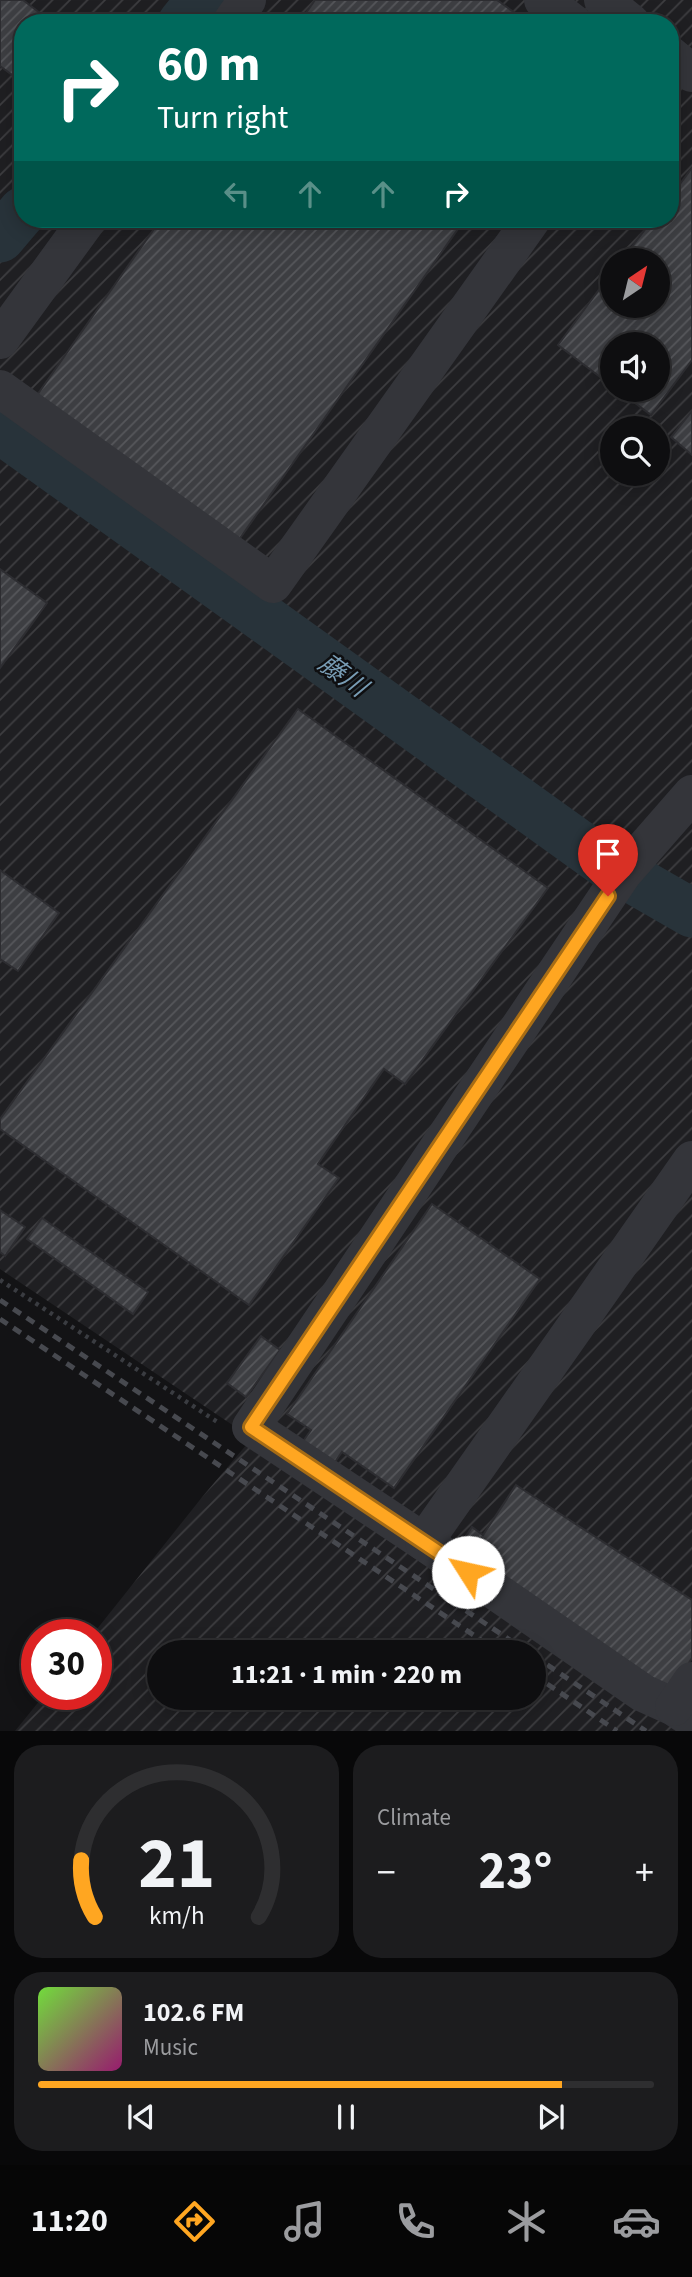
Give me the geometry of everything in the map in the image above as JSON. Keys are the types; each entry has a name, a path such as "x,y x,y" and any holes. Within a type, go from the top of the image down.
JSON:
{"street":[{"path":"543,0 561,14"},
{"path":"603,0 620,14"},
{"path":"0,341 82,228"},
{"path":"0,389 273,584 525,228"},
{"path":"688,1714 643,1693 251,1427 623,873 692,794"},
{"path":"424,1542 692,1160"}],"path":[{"path":"0,1280 233,1433 251,1427"}],"shaded area":[{"path":"0,0 692,0 692,779 234,1426 0,1269"},
{"path":"692,817 692,1731 15,1731 32,1710 112,1710 112,1619 105,1619 259,1430 644,871"}],"building":[{"path":"0,0 23,0 41,14 14,14 14,76 0,66"},
{"path":"315,0 497,0 516,14 305,14"},
{"path":"692,168 692,360 670,390 670,332 600,332 600,377 558,345 600,288 600,318 670,318 670,248 631,248 646,228 679,228 679,185"},
{"path":"155,228 459,228 238,541 35,398"},
{"path":"634,402 661,402 651,415"},
{"path":"692,411 692,455 671,437"},
{"path":"0,569 47,603 0,668"},
{"path":"298,709 548,888 405,1084 384,1069 318,1164 339,1178 249,1305 0,1129 0,1119"},
{"path":"0,870 59,913 18,971 0,959"},
{"path":"432,1204 540,1279 394,1488 342,1452 330,1469 299,1447 311,1430 287,1414"},
{"path":"0,1210 25,1227 5,1256 0,1252"},
{"path":"42,1218 148,1292 133,1314 27,1239"},
{"path":"261,1336 280,1350 246,1397 227,1383"},
{"path":"516,1485 692,1600 692,1658 668,1694 454,1554 472,1527 483,1535"}],"waterway":[{"name":"藤川","path":"189,14 201,0"},
{"name":"藤川","path":"0,238 14,222"},
{"name":"藤川","path":"0,429 605,863 692,913"}],"railway":[{"path":"0,1300 510,1640"},
{"path":"0,1319 481,1640"},
{"path":"546,1664 646,1731"},
{"path":"546,1683 617,1731"}],"route":[{"path":"468,1572 251,1427 608,896"}]}
